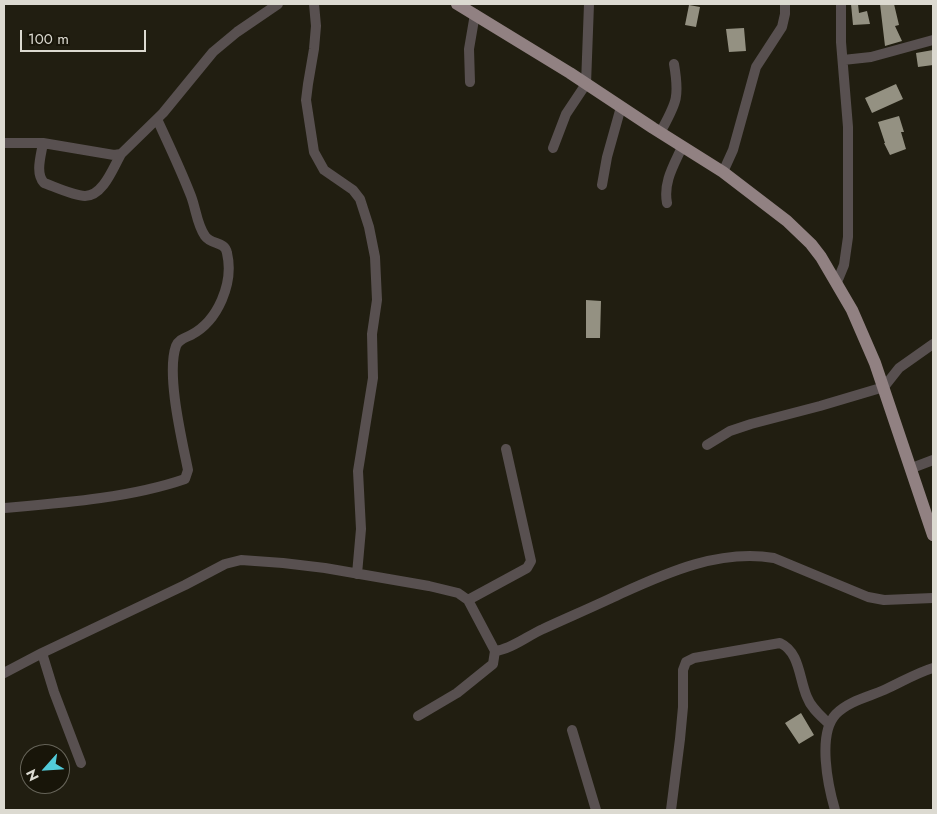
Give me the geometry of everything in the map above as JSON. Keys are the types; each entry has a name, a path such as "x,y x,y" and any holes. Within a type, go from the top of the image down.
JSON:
{"main road":[{"path":"457,4 723,172 787,221 821,257 852,310 875,362 933,535"}],"street":[{"path":"43,143 38,173 44,183 83,196 94,194 100,189 121,154 157,120 214,52 237,32 278,4"},
{"path":"314,4 316,26 306,100 314,152 324,170 353,190 360,199 369,227 374,257 377,300 372,334 373,378 358,471 361,529 357,574"},
{"path":"553,148 566,114 586,84 589,4"},
{"path":"723,172 733,150 756,67 782,27 785,4"},
{"path":"836,282 844,265 848,236 848,127 841,4"},
{"path":"470,82 469,49 475,14"},
{"path":"843,60 872,57 933,40"},
{"path":"660,133 677,99 674,64"},
{"path":"602,185 607,157 621,107"},
{"path":"4,508 45,505 156,489 185,479 188,470 175,400 173,362 177,344 182,338 191,335 206,324 217,309 227,289 228,259 227,251 220,244 211,242 204,236 192,198 157,120"},
{"path":"4,143 43,143 114,155 121,154"},
{"path":"667,203 666,185 682,147"},
{"path":"707,445 730,431 751,424 884,387 899,368 933,344"},
{"path":"875,362 885,369 899,368"},
{"path":"468,600 526,568 531,561 506,449"},
{"path":"912,468 933,460"},
{"path":"495,651 502,650 528,635 676,570 705,561 728,558 760,556 774,558 868,597 884,600 933,598"},
{"path":"4,673 42,653 185,586 225,564 241,560 325,568 429,586 458,593 468,600 495,651 493,664 451,697 418,716"},
{"path":"671,810 681,731 683,670 686,662 694,658 780,643 788,646 794,654 807,698 829,724"},
{"path":"42,653 54,692 81,764"},
{"path":"835,810 828,786 826,755 829,724 835,714 852,702 933,668"},
{"path":"572,730 596,810"}],"building":[{"path":"851,4 858,4 859,13 867,11 870,24 853,25"},
{"path":"880,4 894,4 899,25 895,26 902,41 885,46"},
{"path":"689,5 700,7 696,27 685,25"},
{"path":"744,28 746,51 729,52 726,29"},
{"path":"933,50 933,65 918,67 916,53"},
{"path":"896,84 903,99 872,113 865,98"},
{"path":"899,116 904,132 901,132 906,149 890,155 884,143 878,122"},
{"path":"586,300 601,301 600,338 586,338"},
{"path":"801,713 814,735 799,744 785,723"}]}
